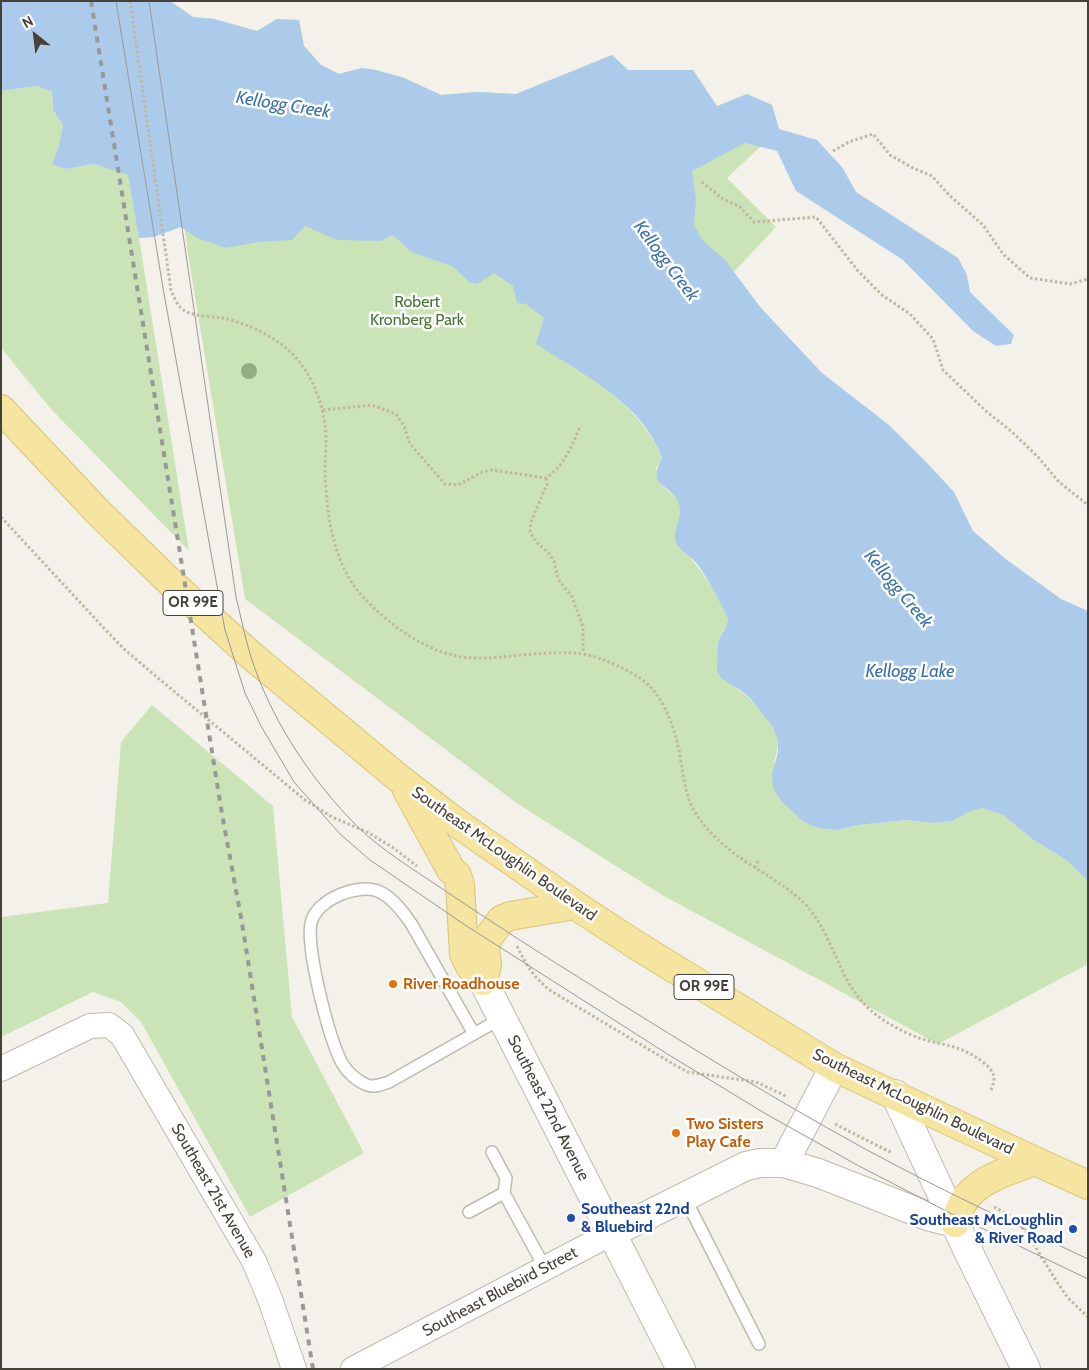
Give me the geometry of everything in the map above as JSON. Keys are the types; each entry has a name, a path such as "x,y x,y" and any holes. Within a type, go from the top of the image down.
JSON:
{"main road":[{"name":"Southeast McLoughlin Boulevard","path":"1,409 98,511 170,582 254,657 401,780 458,823 575,906 834,1067 1088,1185"},
{"path":"401,780 451,870 457,876 460,885 464,954 470,966 483,981"},
{"path":"483,981 487,965 485,948 488,938 501,920 510,916 575,906"},
{"path":"955,1223 963,1204 970,1193 979,1185 1035,1161"}],"street":[{"name":"Southeast 22nd Avenue","path":"483,981 681,1369"},
{"name":"Southeast 21st Avenue","path":"1,1069 90,1026 109,1025 122,1035 254,1261 270,1299 294,1369"},
{"path":"784,1163 834,1067"},
{"path":"895,1094 1026,1369"},
{"name":"Southeast Bluebird Street","path":"353,1369 612,1233 746,1166 760,1163 784,1163 818,1173 930,1218 955,1223"}],"lane":[{"path":"474,1034 412,925 400,908 386,896 374,890 354,890 331,900 318,909 311,921 310,933 315,970 331,1035 343,1064 351,1074 367,1085 379,1085 390,1082 474,1034 502,1018"},
{"path":"492,1152 506,1178 504,1193 545,1268"},
{"path":"470,1212 504,1193"},
{"path":"684,1196 759,1344"}],"path":[{"path":"130,1 171,290 174,299 186,312 245,324 265,334 287,349 303,367 323,410 330,530 347,573 362,596 377,610 423,644 459,657 571,652 604,660 638,677 656,693 664,708 673,729 684,786 690,804 702,823 730,850 790,890 804,903 829,943 859,1000 874,1013 909,1034 965,1050 993,1071 995,1081 991,1090"},
{"path":"833,151 849,142 873,134 890,155 932,176 949,195 983,225 1002,254 1030,278 1070,284 1088,279"},
{"path":"702,182 723,199 739,206 754,222 816,218 858,271 882,295 910,314 933,339 943,370 1038,457 1059,482 1088,506"},
{"path":"323,410 372,405 396,414 404,426 409,442 417,452 445,484 458,485 482,472 492,470 546,478 555,472 573,443 580,426"},
{"path":"546,478 547,484 530,522 530,532 536,542 548,552 554,561 558,579 572,597 583,627 583,654"},
{"path":"1,517 100,625 131,655 305,800 332,817 367,832 392,847 421,869"},
{"path":"755,868 759,859"},
{"path":"497,924 513,940 539,982 675,1065 688,1072 756,1082 775,1090 897,1156"},
{"path":"970,1193 1009,1215 1025,1230 1062,1290 1088,1317"}],"green space":[{"name":"Robert Kronberg Park","path":"153,1 170,1 193,17 214,19 257,31 277,19 299,20 304,46 321,65 339,74 362,68 376,70 404,78 441,95 478,92 516,94 612,55 628,70 693,70 717,107 747,94 772,105 779,129 727,178 776,227 617,397 654,440 662,458 656,468 661,485 678,499 681,512 679,522 682,550 690,557 708,582 728,619 718,642 722,679 748,697 772,724 778,743 774,762 838,830 858,825 907,820 933,823 952,821 971,811 982,808 1003,815 1032,839 1066,860 1088,881 1088,964 938,1044 662,895 518,804 245,599 189,260"},
{"path":"37,86 52,92 53,110 63,125 53,164 66,169 94,164 129,175 189,551 51,409 1,348 1,91"},
{"path":"152,705 273,806 292,1017 364,1153 250,1217 141,1022 121,1002 93,992 1,1037 1,917 108,903 121,742"}],"water":[{"name":"Kellogg Lake","path":"1,1 170,1 193,17 214,19 257,31 277,19 299,20 304,46 321,65 339,74 362,68 376,70 404,78 441,95 478,92 516,94 612,55 628,70 693,70 717,106 747,94 772,105 779,129 817,140 842,167 856,192 958,258 967,275 970,292 1014,335 1011,344 996,346 973,331 903,260 796,191 777,151 745,143 692,171 696,199 694,225 704,242 725,260 761,308 822,373 889,425 954,492 973,531 1007,560 1061,599 1088,611 1088,881 1066,860 1032,839 1003,815 982,808 971,811 952,821 933,823 907,820 858,825 838,830 818,828 804,822 782,802 773,788 772,775 778,752 778,741 773,727 751,699 722,679 717,672 718,642 728,619 698,565 676,543 675,533 680,508 674,496 658,480 658,468 662,458 653,438 640,421 609,391 536,344 544,318 526,304 517,303 513,286 494,273 477,284 469,282 452,266 411,252 393,235 381,241 337,240 305,226 292,240 259,242 226,248 197,238 181,227 154,237 139,238 128,175 94,164 66,169 52,164 58,149 63,125 53,110 52,92 37,86 1,91"}],"tram line":[{"path":"116,1 163,288 225,630 245,693 261,726 294,782 340,834 370,860 465,925 669,1055 766,1114 859,1166 948,1212 1088,1279"},
{"path":"149,1 236,597 251,657 268,701 291,743 319,782 349,818 367,836 388,852 520,940 668,1033 787,1105 867,1150 1088,1259"}],"railway":[{"path":"91,1 313,1369"}],"place":[{"name":"River Roadhouse","path":"393,984"},
{"name":"Two Sisters Play Cafe","path":"676,1133"},
{"name":"Southeast 22nd & Bluebird","path":"571,1218"},
{"name":"Southeast McLoughlin & River Road","path":"1073,1229"}],"water label":[{"name":"Kellogg Creek","path":"283,105"},
{"name":"Kellogg Creek","path":"666,261"},
{"name":"Kellogg Creek","path":"898,589"}]}
